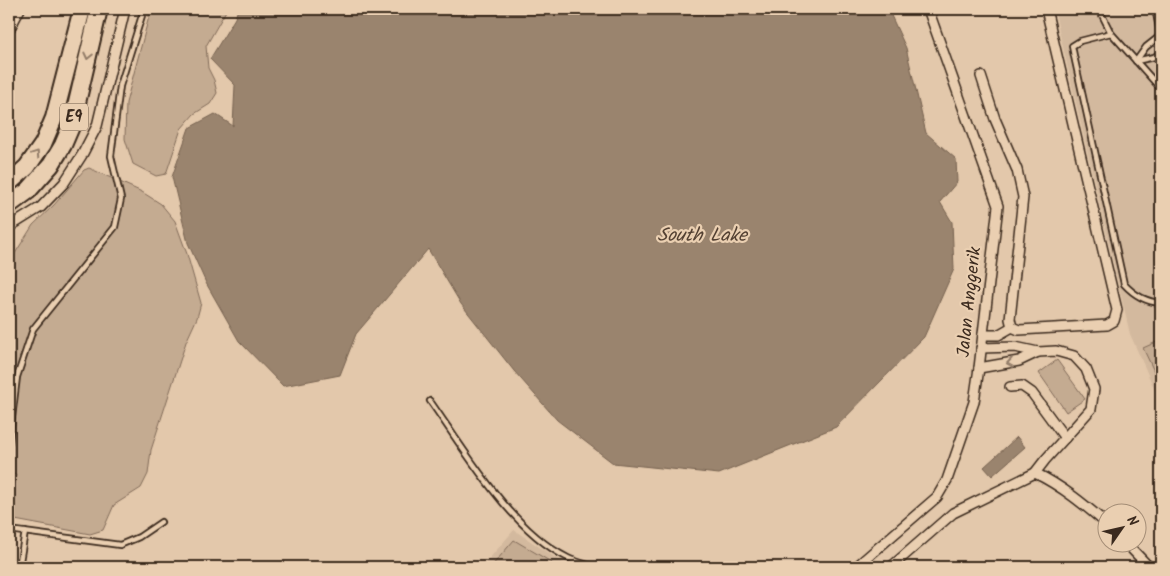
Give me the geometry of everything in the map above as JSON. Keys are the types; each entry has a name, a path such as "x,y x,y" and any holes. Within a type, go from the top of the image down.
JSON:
{"highway":[{"name":"E9","path":"9,183 28,167 43,144 54,118 82,9"},
{"name":"E9","path":"9,204 28,191 51,164 63,145 72,124 99,9"}],"street":[{"path":"9,30 20,9"},
{"path":"9,228 41,207 64,182 82,155 97,126 124,9"},
{"name":"Jalan Anggerik","path":"856,567 938,497 947,480 974,402 979,368 998,206 928,9"},
{"path":"1012,327 1019,330 1108,325 1114,321 1117,310 1046,9"},
{"path":"981,76 995,119 1017,170 1023,197 1010,319 1012,327"},
{"path":"983,335 998,335 1012,327"},
{"path":"891,567 953,513 1035,474 1045,460 1091,409 1094,389 1086,369 1074,356 1056,351 1038,352 1015,347 981,348"},
{"path":"979,368 1019,361 1038,352"},
{"path":"1010,387 1022,386 1032,393 1065,438"},
{"path":"1035,474 1052,481 1098,516"},
{"path":"1137,554 1149,567"}],"lane":[{"path":"9,442 17,377 33,329 115,227 121,199 111,156 120,86 144,9"},
{"path":"1100,9 1111,33 1161,89"},
{"path":"1136,61 1146,47 1161,37 1155,9"},
{"path":"1111,33 1080,41 1072,46 1124,284 1142,298 1161,303"},
{"path":"1136,61 1154,58 1161,53"},
{"path":"430,401 495,492 517,518 543,542 568,558 593,567"},
{"path":"9,530 120,545 139,538 161,522"},
{"path":"19,567 24,532"}],"shaded area":[{"path":"151,9 227,9 206,46 208,68 214,80 217,93 210,104 194,114 181,129 166,174 156,176 133,164 125,139 126,103"},
{"path":"1054,9 1155,9 1161,19 1161,404 1130,334"},
{"path":"89,168 142,192 161,204 175,221 201,303 197,318 186,342 151,450 148,474 141,488 114,505 103,530 90,534 15,520 9,517 9,502 16,475 9,472 9,263 33,225 54,205 84,170"},
{"path":"1161,340 1161,386 1143,348"},
{"path":"1057,360 1085,399 1066,412 1039,373"},
{"path":"514,530 569,567 482,567"},
{"path":"514,540 551,562 555,567 491,567"}],"water":[{"name":"South Lake","path":"238,9 888,9 906,48 926,133 956,159 957,182 940,202 952,222 954,269 924,337 836,427 719,474 613,463 557,420 514,371 461,304 428,249 356,334 340,375 283,386 239,341 206,283 188,243 172,177 189,128 215,114 233,126 235,85 210,59 235,18"},
{"path":"1017,437 1025,447 992,476 984,467"}]}
